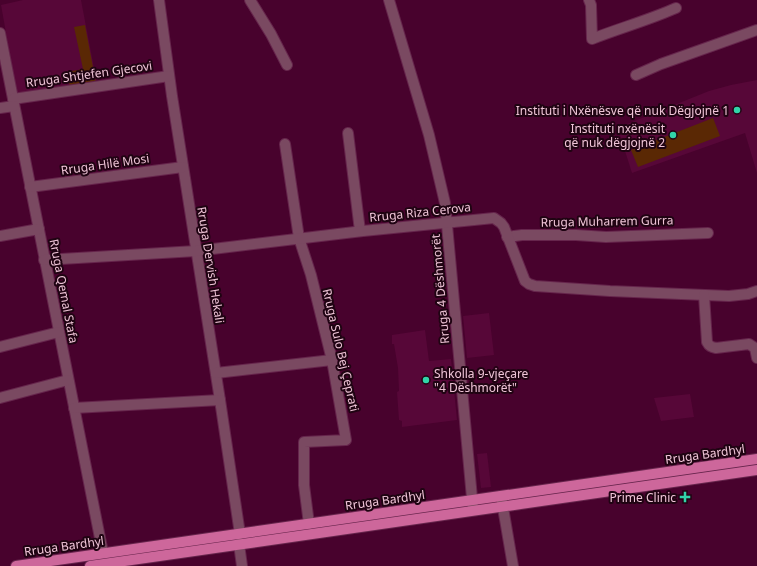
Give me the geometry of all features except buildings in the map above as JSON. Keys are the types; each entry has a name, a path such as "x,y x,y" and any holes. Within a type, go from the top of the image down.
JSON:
{"main road":[{"name":"Rruga Bardhyl","path":"90,566 239,544 757,459"},
{"name":"Rruga Bardhyl","path":"502,501 757,470"},
{"name":"Rruga Bardhyl","path":"16,566 309,524 473,506"}],"street":[{"name":"Rruga Dervish Hekali","path":"160,0 169,76 240,534"},
{"path":"250,0 276,43 287,65"},
{"name":"Rruga 4 Dëshmorët","path":"389,0 429,135 447,223 473,506"},
{"path":"589,0 591,5 592,39 614,30 651,19 676,8"},
{"path":"636,75 661,64 757,30"},
{"name":"Rruga Qemal Stafa","path":"0,33 102,553"},
{"name":"Rruga Shtjefen Gjecovi","path":"0,108 14,102 169,76"},
{"path":"348,133 360,231"},
{"name":"Rruga Sulo Bej Çeprati","path":"285,144 299,238 311,275 332,360 344,421 346,440 304,442 304,485 309,524"},
{"name":"Rruga Hilë Mosi","path":"30,187 183,167"},
{"name":"Rruga Riza Cerova","path":"44,260 196,251 360,231 494,218 501,223 522,276 529,284 535,286 704,295 735,295 748,294 757,291"},
{"path":"0,236 38,229"},
{"name":"Rruga Muharrem Gurra","path":"507,237 522,235 569,235 606,237 708,233"},
{"path":"704,295 707,342 709,345 716,348 750,344 755,348 757,358"},
{"path":"0,347 59,332"},
{"path":"216,373 332,360"},
{"path":"0,398 68,380"},
{"path":"74,408 220,400"},
{"path":"502,501 513,566"},
{"path":"239,544 242,566"}],"shaded area":[{"path":"23,0 81,0 97,84 17,94 1,5"},
{"path":"85,25 96,83 70,87 67,72 83,69 74,27"},
{"name":"Instituti nxënësit që nuk dëgjojnë 2","path":"757,80 757,173 745,133 632,173 619,132 622,126 709,91"},
{"path":"713,118 720,136 638,167 631,150"},
{"path":"489,313 494,355 467,358 463,316"},
{"name":"Shkolla 9-vjeçare \"4 Dëshmorët\"","path":"425,330 429,361 451,359 457,420 402,427 402,421 399,420 397,392 399,391 398,368 394,344 392,344 392,335"},
{"path":"690,394 694,417 661,421 654,398"},
{"path":"487,453 491,487 481,488 477,454"}],"place":[{"name":"Instituti i Nxënësve që nuk Dëgjojnë 1","path":"737,110"},
{"name":"Instituti nxënësit që nuk dëgjojnë 2","path":"673,135"},
{"name":"Shkolla 9-vjeçare \"4 Dëshmorët\"","path":"426,380"},
{"name":"Prime Clinic","path":"685,497"}]}
